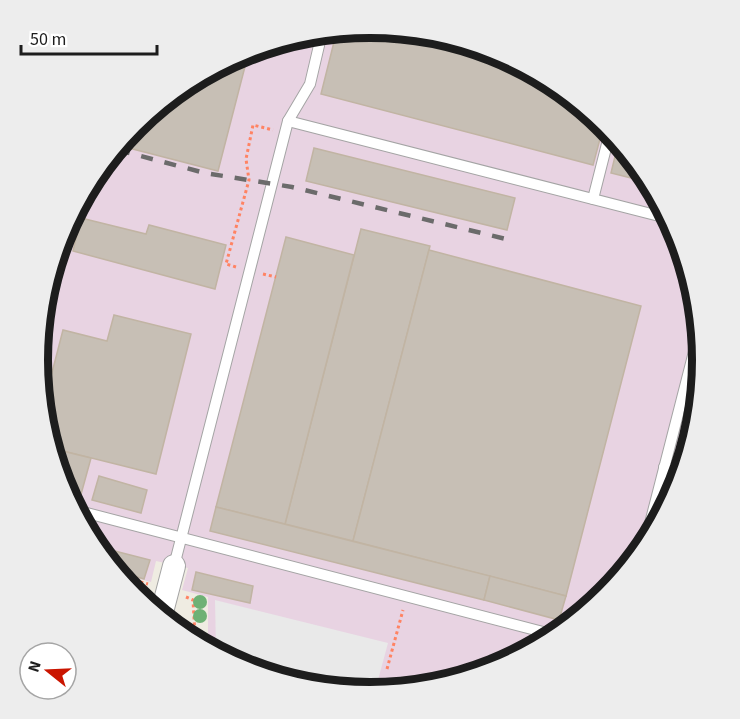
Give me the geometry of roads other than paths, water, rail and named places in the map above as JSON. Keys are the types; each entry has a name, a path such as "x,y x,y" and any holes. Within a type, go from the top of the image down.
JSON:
{"street":[{"path":"163,606 174,566"}],"lane":[{"path":"174,566 286,127 310,84 320,42"},
{"path":"286,127 658,216"},
{"path":"593,199 607,142"},
{"path":"652,516 692,359"},
{"path":"664,467 672,470"},
{"path":"88,514 541,632"}],"railway":[{"path":"124,152 205,173 292,187 506,239"}]}
